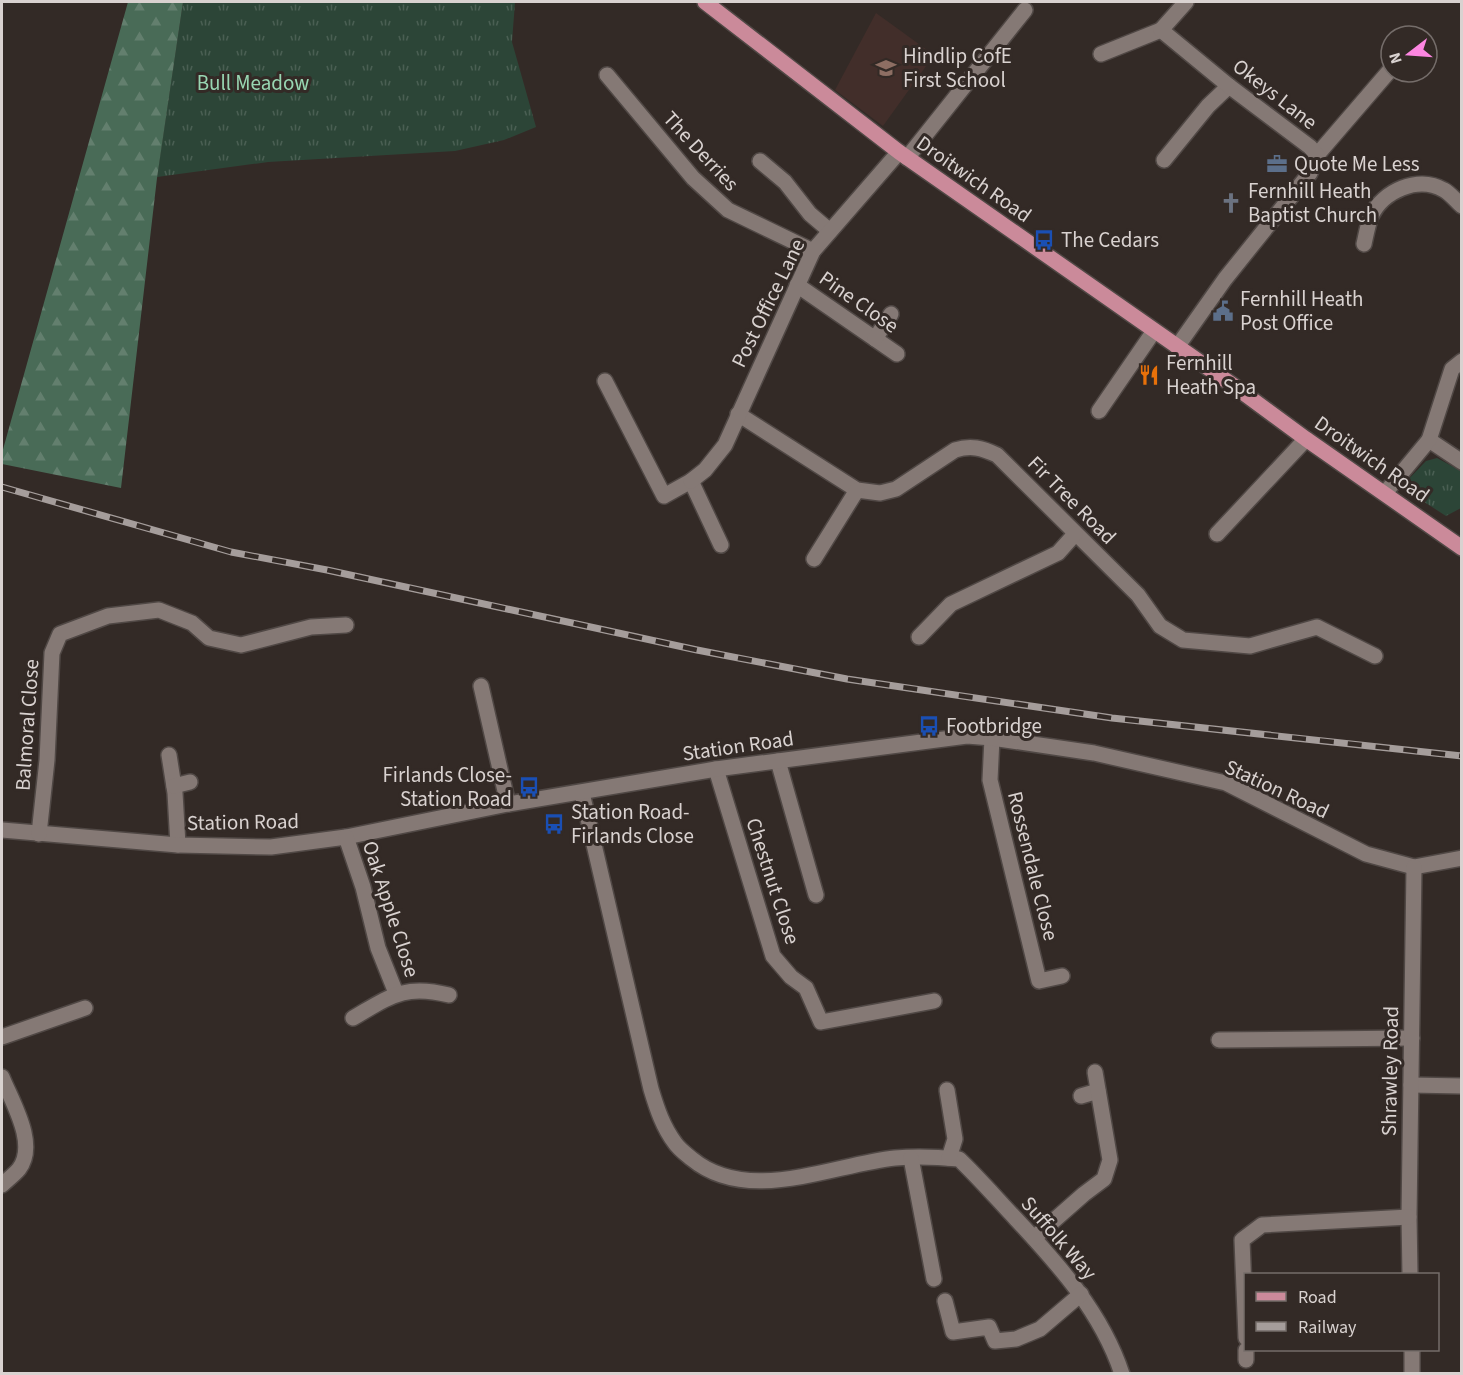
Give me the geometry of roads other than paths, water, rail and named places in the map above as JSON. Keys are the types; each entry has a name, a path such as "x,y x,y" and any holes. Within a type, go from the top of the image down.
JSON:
{"main road":[{"name":"Droitwich Road","path":"705,2 903,155 1461,548"}],"street":[{"path":"1101,54 1161,30 1186,2"},
{"name":"Post Office Lane","path":"605,381 664,496 705,471 725,445 813,251 903,155 1025,10"},
{"name":"Okeys Lane","path":"1161,30 1229,86 1310,147 1317,155 1310,172 1225,279 1177,347"},
{"name":"The Derries","path":"607,75 693,178 728,210 813,251"},
{"path":"1317,155 1379,83"},
{"path":"1164,160 1208,106 1229,86"},
{"path":"760,161 785,182 810,214 830,231"},
{"path":"1364,244 1371,217 1381,201 1399,188 1423,184 1443,189 1461,206"},
{"name":"Pine Close","path":"797,285 897,354"},
{"path":"875,339 891,314"},
{"path":"1098,411 1154,331"},
{"path":"1385,493 1429,440 1452,369 1461,361"},
{"name":"Fir Tree Road","path":"738,414 857,490 880,493 896,489 955,450 964,447 981,447 997,454 1138,595 1160,626 1183,640 1250,646 1317,627 1375,656"},
{"path":"1217,534 1306,439"},
{"path":"1429,440 1461,462"},
{"path":"691,481 721,545"},
{"path":"814,559 857,490"},
{"path":"919,637 951,604 1058,553 1075,534"},
{"name":"Balmoral Close","path":"39,834 47,760 52,653 60,634 108,616 159,610 192,623 209,638 241,645 311,627 346,625"},
{"path":"481,686 508,804"},
{"name":"Station Road","path":"2,830 178,845 271,847 346,837 508,804 716,769 967,736 1094,753 1226,783 1366,854 1414,867 1461,858"},
{"name":"Rossendale Close","path":"992,738 990,780 1039,981 1062,976"},
{"path":"169,755 174,786 178,845"},
{"path":"778,761 816,895"},
{"name":"Chestnut Close","path":"716,769 773,956 792,977 806,988 821,1022 934,1001"},
{"path":"174,786 190,782"},
{"path":"582,793 651,1089 662,1122 676,1146 699,1164 724,1176 749,1182 775,1180 895,1158 944,1157 955,1139 947,1090"},
{"name":"Oak Apple Close","path":"346,837 363,887 378,948 396,993"},
{"name":"Shrawley Road","path":"1410,1273 1414,867"},
{"path":"353,1018 396,993 428,990 449,995"},
{"path":"2,1037 85,1008"},
{"path":"1219,1040 1412,1038"},
{"path":"1034,1238 1104,1179 1110,1160 1095,1072"},
{"path":"2,1077 23,1126 27,1153 19,1169 2,1185"},
{"path":"1411,1085 1461,1086"},
{"path":"1081,1096 1098,1091"},
{"name":"Suffolk Way","path":"944,1157 959,1159 1034,1238 1081,1294 1092,1309 1117,1356 1122,1374"},
{"path":"911,1158 934,1280"},
{"path":"1244,1305 1242,1240 1262,1225 1409,1217"},
{"path":"945,1301 954,1332 989,1327 995,1341 1016,1339 1040,1329 1081,1294"},
{"path":"1412,1351 1412,1374"}],"railway":[{"path":"2,487 231,552 327,570 697,650 847,679 1112,718 1462,756"}],"place":[{"name":"Hindlip CofE First School","path":"886,68"},
{"name":"Quote Me Less","path":"1277,164"},
{"name":"Fernhill Heath Baptist Church","path":"1231,203"},
{"name":"The Cedars","path":"1044,240"},
{"name":"Fernhill Heath Post Office","path":"1223,311"},
{"name":"Fernhill Heath Spa","path":"1149,375"},
{"name":"Footbridge","path":"929,726"},
{"name":"Firlands Close- Station Road","path":"529,787"},
{"name":"Station Road- Firlands Close","path":"554,824"}],"park label":[{"name":"Bull Meadow","path":"253,83"}]}
